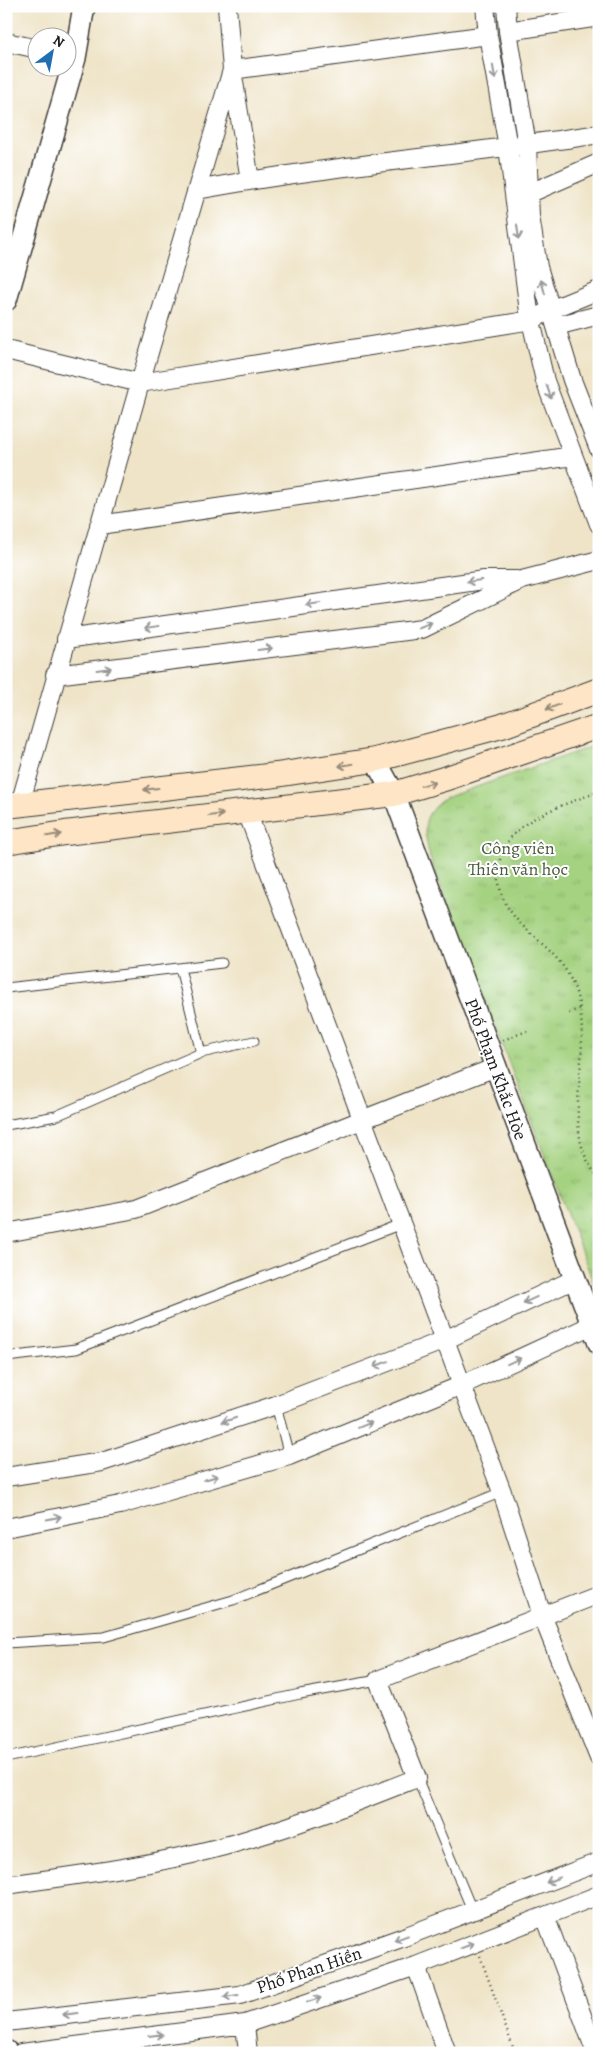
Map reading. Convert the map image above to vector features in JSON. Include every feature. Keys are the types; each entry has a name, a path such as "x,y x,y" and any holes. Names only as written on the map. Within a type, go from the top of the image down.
{"main road":[{"path":"13,805 276,775 375,760 439,745 502,726 599,690"},
{"path":"6,842 65,833 394,794 448,778 599,726"}],"street":[{"path":"78,30 84,6"},
{"path":"227,6 232,70 250,180"},
{"path":"485,6 488,35 508,147 532,320 545,381 599,524"},
{"path":"506,6 508,31 527,145 528,194 538,267 578,397 599,448"},
{"path":"508,31 599,16"},
{"path":"232,70 488,35"},
{"path":"6,42 28,47"},
{"path":"13,805 66,639 232,70"},
{"path":"6,300 65,78"},
{"path":"197,190 250,180 599,134"},
{"path":"528,194 599,163"},
{"path":"553,318 599,290"},
{"path":"6,350 140,383 532,320 599,315"},
{"path":"99,525 573,456"},
{"path":"55,675 422,629 522,580 599,560"},
{"path":"66,639 484,580 522,580"},
{"name":"Phố Phạm Khắc Hòe","path":"375,760 394,794 595,1334"},
{"path":"247,812 502,1492 542,1615 599,1758"},
{"path":"6,1233 136,1208 496,1067"},
{"path":"6,1477 102,1462 276,1405 445,1340 575,1280"},
{"path":"6,1528 120,1505 289,1456 462,1385 595,1334"},
{"path":"6,1885 164,1859 247,1840 311,1819 417,1778 378,1680 599,1594"},
{"name":"Phố Phan Hiền","path":"6,2022 240,1994 404,1937 599,1862"},
{"name":"Phố Phan Hiền","path":"21,2053 245,2024 416,1966 599,1895"},
{"path":"545,1916 596,2053"},
{"path":"416,1966 448,2053"},
{"path":"245,2024 248,2053"}],"lane":[{"path":"6,988 222,963"},
{"path":"180,968 202,1053"},
{"path":"6,1125 56,1116 202,1053 254,1040"},
{"path":"6,1357 76,1349 401,1224"},
{"path":"276,1405 289,1456"},
{"path":"6,1644 104,1637 233,1600 502,1492"},
{"path":"6,1758 300,1694 378,1680"},
{"path":"417,1778 472,1910"}],"path":[{"path":"599,790 539,816 519,828 505,844 499,867 501,893 514,918 554,956 568,974 580,1008 583,1025 578,1110 580,1142 590,1168 599,1178"},
{"path":"569,1013 580,1008"},
{"path":"488,1046 527,1030"},
{"path":"475,1943 515,2053"}],"green space":[{"name":"Công viên Thiên văn học","path":"599,744 599,1297 430,858 425,831 427,818 431,811 445,798"}]}
